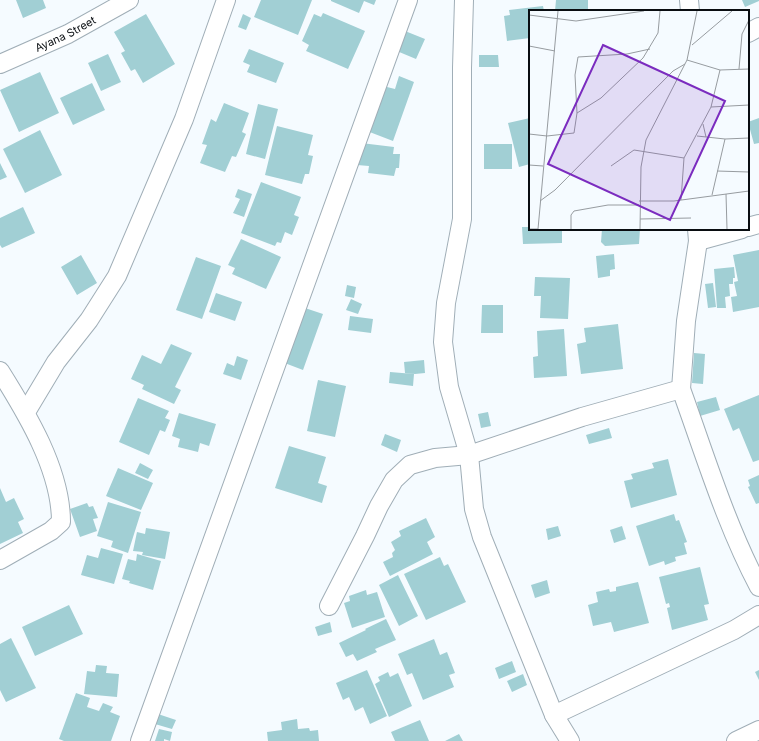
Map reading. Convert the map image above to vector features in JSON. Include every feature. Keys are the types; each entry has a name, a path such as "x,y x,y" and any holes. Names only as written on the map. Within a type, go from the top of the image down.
{"street":[{"name":"Ayana Street","path":"0,64 68,34 129,0"},
{"path":"26,412 56,362 89,320 117,276 184,118 226,0"},
{"path":"140,741 408,0"},
{"path":"464,0 462,68 462,219 446,303 443,342 449,387 469,455 474,509 482,537 563,739"},
{"path":"688,0 690,10"},
{"path":"749,33 759,27"},
{"path":"749,227 759,224"},
{"path":"734,230 697,235 686,321 681,389 732,529 744,559 759,587"},
{"path":"0,371 26,412 50,467 61,508 61,522 51,531 0,560"},
{"path":"329,606 379,506 394,480 410,465 435,458 469,455 582,418 681,389"},
{"path":"554,715 734,630 759,615"},
{"path":"736,741 759,730"}],"building":[{"path":"16,0 43,0 46,8 23,18"},
{"path":"261,0 312,0 298,35 254,17"},
{"path":"331,0 376,0 374,5 364,1 359,13"},
{"path":"556,0 588,0 588,10 555,10"},
{"path":"742,0 759,0 759,1 745,7"},
{"path":"543,6 544,10 529,10 529,38 507,41 504,16 510,15 509,10"},
{"path":"323,13 365,31 348,69 306,51 309,45 302,41 314,14 321,17"},
{"path":"146,14 175,64 143,83 135,69 131,71 121,53 125,51 114,32"},
{"path":"243,14 251,18 246,30 238,27"},
{"path":"400,29 425,39 416,59 392,49"},
{"path":"249,49 284,63 276,83 247,72 250,65 243,62"},
{"path":"108,54 121,82 101,91 88,63"},
{"path":"479,55 498,55 499,67 479,67"},
{"path":"40,72 59,113 19,132 0,90"},
{"path":"399,76 414,82 393,141 367,131 383,86 395,89"},
{"path":"92,83 105,110 73,125 60,98"},
{"path":"224,103 249,113 242,132 246,134 236,157 232,156 225,172 200,163 207,145 202,144 211,119 216,122"},
{"path":"258,104 278,109 265,159 246,154"},
{"path":"529,118 529,164 519,167 508,123"},
{"path":"759,118 759,143 754,144 749,122"},
{"path":"277,126 313,135 308,155 313,156 309,174 305,174 302,184 265,175"},
{"path":"40,130 62,175 25,193 3,149"},
{"path":"361,143 394,147 393,154 400,154 399,168 396,168 394,176 368,173 369,166 357,165"},
{"path":"484,144 512,144 512,169 484,169"},
{"path":"0,163 7,177 0,180"},
{"path":"261,182 301,197 294,215 299,217 292,235 285,232 281,243 277,242 275,246 241,233"},
{"path":"238,189 252,194 244,217 233,213 240,199 235,197"},
{"path":"528,204 529,204 529,227"},
{"path":"23,207 35,233 2,248 0,245 0,218"},
{"path":"522,227 529,227 529,230 562,230 562,243 523,244"},
{"path":"602,230 640,230 639,244 605,246 601,242"},
{"path":"241,239 281,257 266,289 232,274 235,268 228,265"},
{"path":"759,250 759,307 733,312 731,297 737,296 734,282 738,281 733,255"},
{"path":"614,254 615,269 610,270 610,276 598,278 596,256"},
{"path":"81,255 97,283 77,295 61,267"},
{"path":"196,257 221,266 202,319 176,310"},
{"path":"734,267 735,278 733,278 733,284 729,284 730,296 725,297 726,308 717,308 714,269"},
{"path":"535,277 570,278 568,319 540,318 541,296 534,296"},
{"path":"713,283 716,307 708,308 705,284"},
{"path":"347,285 356,287 354,298 345,296"},
{"path":"216,293 242,302 235,321 209,312"},
{"path":"351,299 362,304 358,314 346,310"},
{"path":"482,305 503,305 503,333 481,333"},
{"path":"302,307 323,314 303,370 282,362"},
{"path":"350,316 373,319 371,333 348,330"},
{"path":"618,324 623,369 581,374 577,344 586,342 584,328"},
{"path":"564,329 567,376 534,378 533,357 538,356 537,331"},
{"path":"171,344 192,353 175,387 181,390 174,404 142,389 144,385 131,379 142,355 161,364"},
{"path":"694,353 705,354 703,384 692,383"},
{"path":"237,356 248,360 241,380 223,374 227,363 234,366"},
{"path":"424,360 425,373 405,373 404,362"},
{"path":"390,372 414,374 413,386 389,383"},
{"path":"318,380 346,386 335,437 307,431"},
{"path":"759,395 759,460 753,462 739,428 733,431 724,409"},
{"path":"716,397 720,410 700,416 697,402"},
{"path":"138,398 169,411 165,418 170,420 165,432 160,430 149,455 119,442"},
{"path":"488,412 491,426 481,428 478,414"},
{"path":"179,413 216,424 209,446 200,443 198,452 178,447 180,439 172,436"},
{"path":"609,428 612,438 589,444 586,435"},
{"path":"385,434 401,440 397,452 381,445"},
{"path":"289,446 326,457 318,483 327,486 322,503 275,488"},
{"path":"668,459 677,495 631,508 624,481 633,479 631,474 654,468 652,463"},
{"path":"140,463 153,470 148,479 135,473"},
{"path":"118,468 153,483 141,510 106,496"},
{"path":"759,475 759,503 756,504 748,487 750,486 748,480"},
{"path":"0,488 6,502 14,498 24,519 18,522 23,533 0,544"},
{"path":"108,502 141,512 128,553 111,547 113,541 97,536"},
{"path":"87,503 89,507 93,506 98,518 93,519 97,531 80,537 70,509"},
{"path":"674,514 676,521 679,520 687,542 684,543 687,554 675,557 676,561 665,565 664,561 649,566 636,526"},
{"path":"426,518 435,537 427,542 433,554 390,576 383,562 393,557 392,553 395,550 391,542 401,536 399,531"},
{"path":"558,526 561,536 548,540 546,529"},
{"path":"622,526 626,539 614,543 610,530"},
{"path":"146,528 170,532 165,559 142,555 143,552 133,551 137,532 145,534"},
{"path":"101,548 123,554 114,584 81,575 87,555 98,558"},
{"path":"137,554 161,561 153,590 129,583 130,581 122,579 128,559 136,561"},
{"path":"440,557 444,566 448,564 466,602 426,620 404,574"},
{"path":"700,567 709,604 704,605 708,620 672,630 667,608 670,607 669,603 666,604 659,577"},
{"path":"398,575 418,616 399,626 379,585"},
{"path":"547,580 550,593 535,598 531,585"},
{"path":"638,582 649,623 614,632 611,622 593,626 588,605 598,602 596,592 609,589 610,592 616,591 616,587"},
{"path":"366,590 367,595 377,592 385,617 352,628 344,603 350,601 349,596"},
{"path":"69,605 83,634 35,656 22,627"},
{"path":"386,619 396,640 375,649 377,652 357,661 353,654 346,657 339,643"},
{"path":"330,622 332,632 318,636 315,627"},
{"path":"11,638 36,688 6,702 0,690 0,644"},
{"path":"434,639 440,655 447,652 455,673 449,675 454,687 423,700 412,673 407,675 398,654"},
{"path":"512,661 516,672 499,679 495,668"},
{"path":"96,665 107,666 106,673 119,674 117,697 84,694 87,671 95,672"},
{"path":"367,670 387,716 370,724 363,707 355,711 349,697 343,700 336,683"},
{"path":"759,670 759,680 755,672"},
{"path":"388,672 390,677 398,673 412,706 389,717 375,684 380,681 378,677"},
{"path":"523,674 527,685 512,692 507,681"},
{"path":"76,693 90,698 87,707 99,711 103,703 113,707 110,712 120,716 111,741 64,741 59,739"},
{"path":"158,714 176,720 172,729 155,724"},
{"path":"297,719 298,729 309,728 310,731 318,730 319,741 268,741 267,732 282,730 281,722"},
{"path":"420,720 429,741 395,741 391,732"},
{"path":"159,729 172,732 170,741 164,739 164,741 155,741"},
{"path":"459,734 463,741 445,741"}]}
